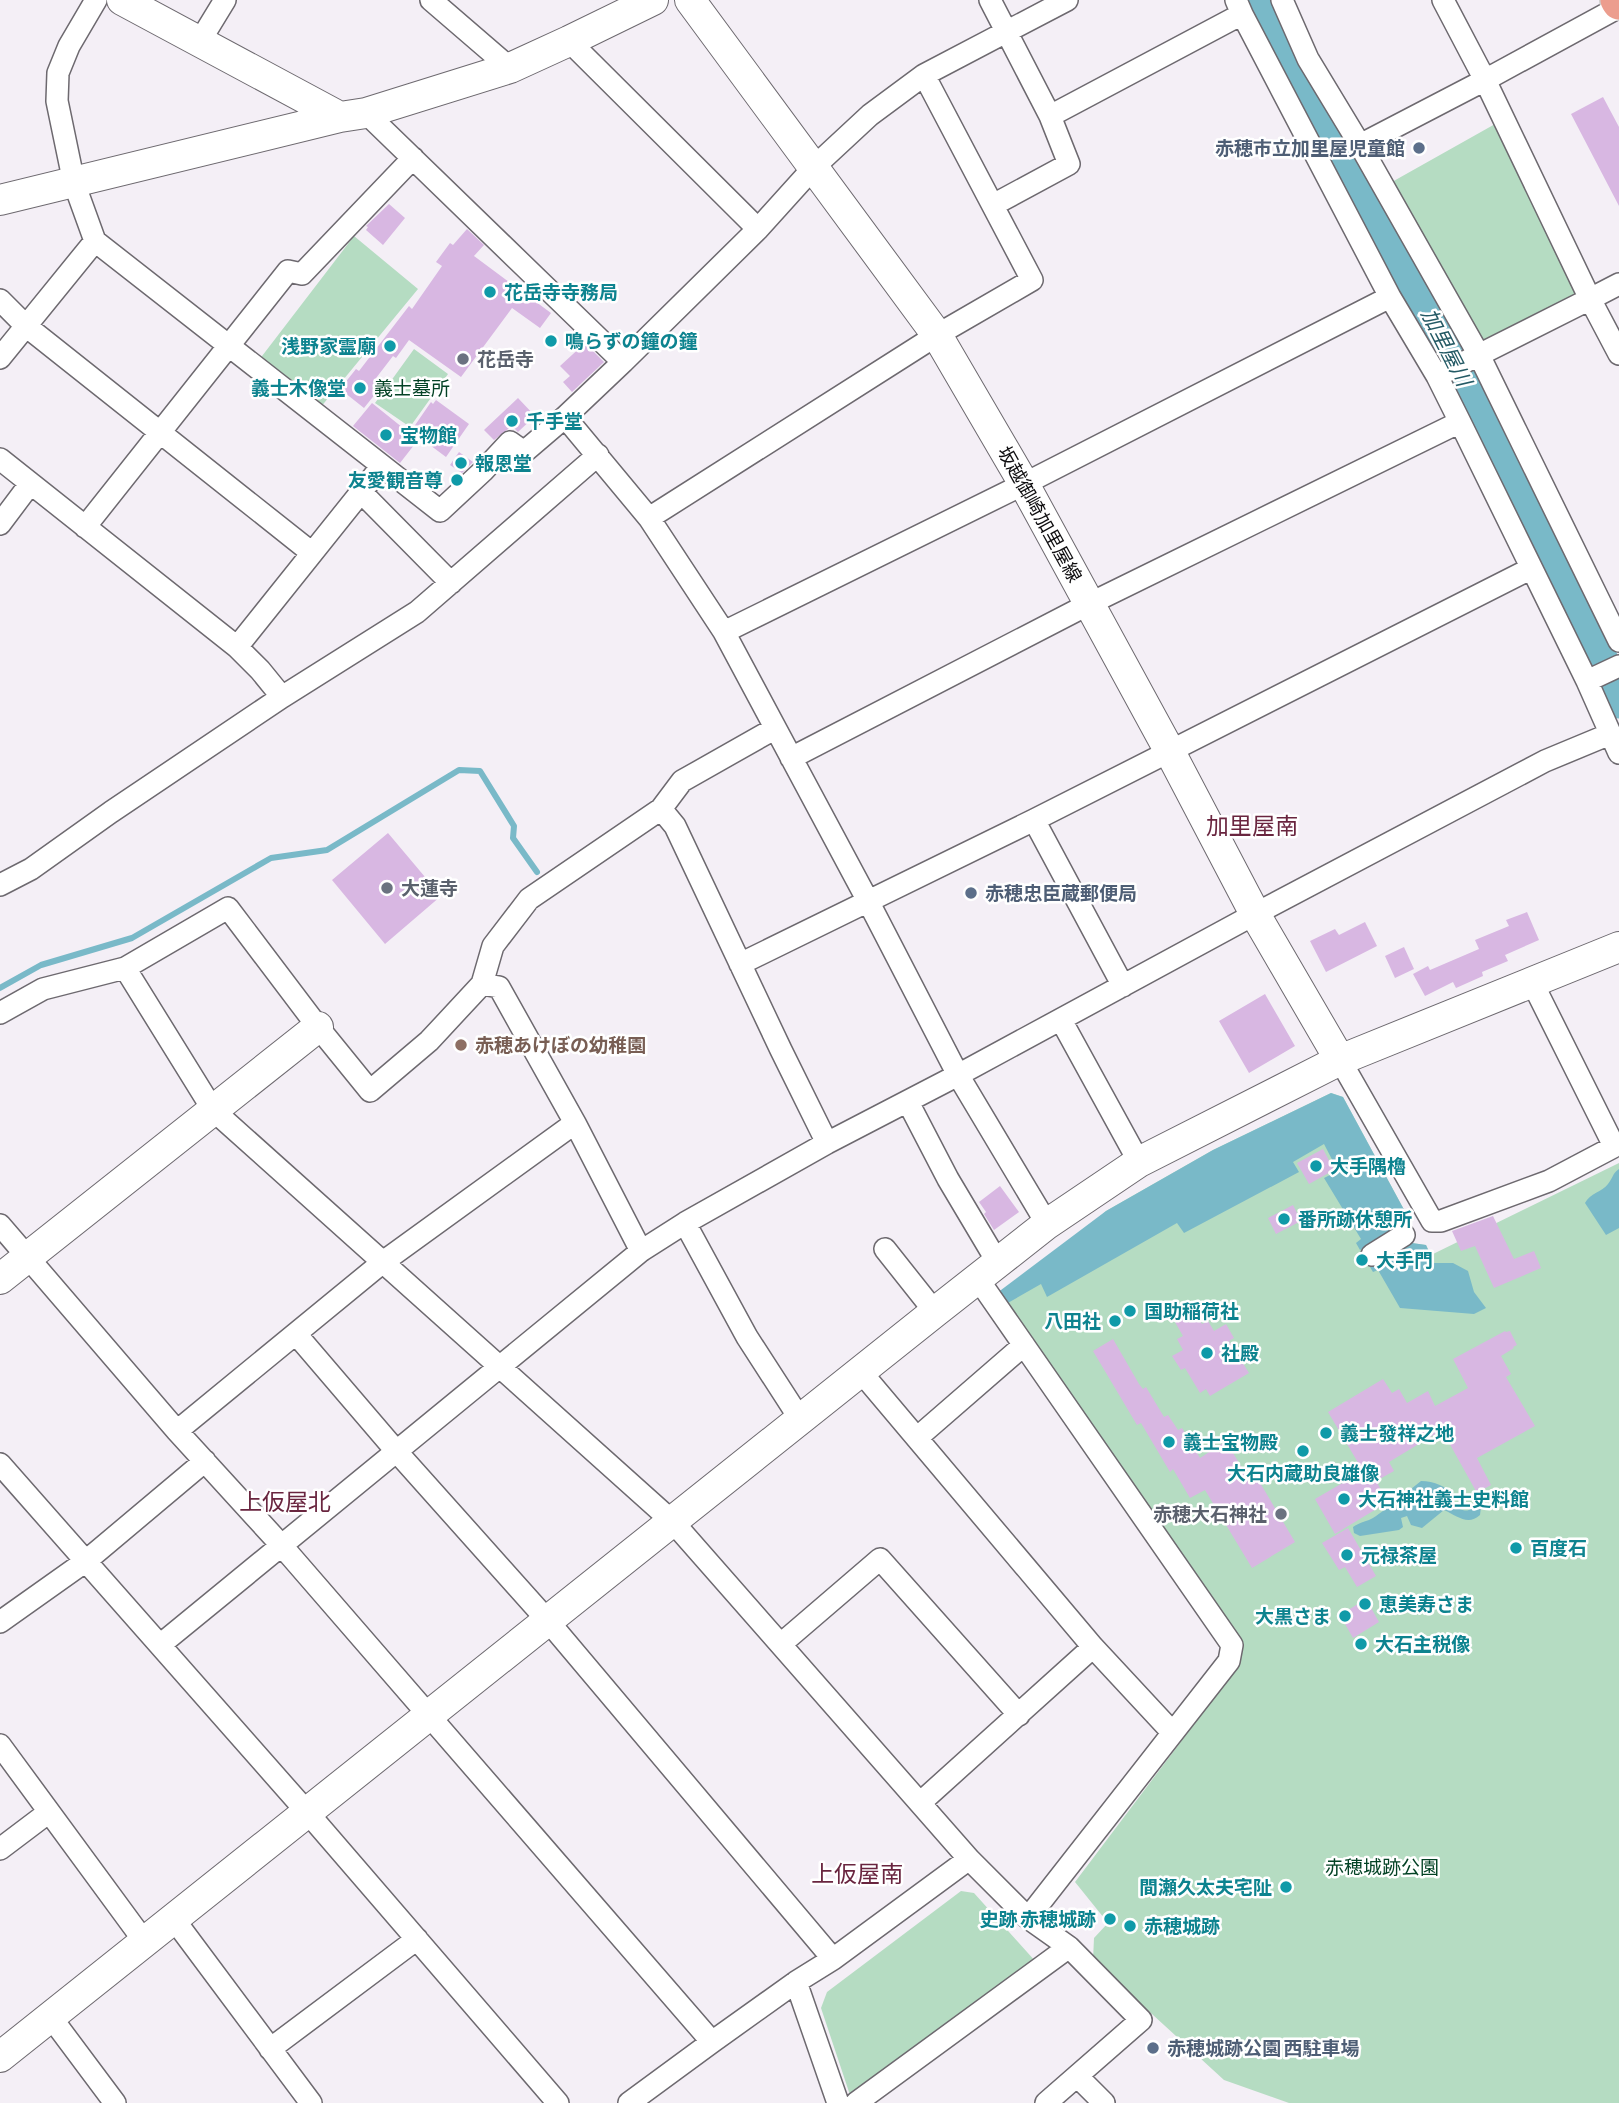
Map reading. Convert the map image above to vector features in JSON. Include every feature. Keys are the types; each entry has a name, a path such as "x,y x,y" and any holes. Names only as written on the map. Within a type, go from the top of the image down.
{"street":[{"path":"96,0 69,46 58,73 57,101 75,183 95,241 440,511 510,442 524,452 565,417 758,229 814,167 870,115 924,75 1067,0"},
{"path":"122,0 353,115 414,158 623,362"},
{"path":"200,41 225,0"},
{"path":"431,0 510,68"},
{"path":"0,200 353,115 510,68 653,0"},
{"name":"坂越御崎加里屋線","path":"690,0 937,335 1024,484 1255,914 1340,1060"},
{"path":"990,0 1050,116 1069,164 993,205"},
{"path":"1282,0 1308,60 1360,145 1479,355 1619,641"},
{"path":"1443,0 1619,354"},
{"path":"1360,145 1485,80 1618,3"},
{"path":"160,1645 641,1251 685,1223 828,1143 1545,761 1614,744 1587,681 1437,376 1390,297 1239,7 1050,116"},
{"path":"569,41 758,229"},
{"path":"649,519 937,335 1032,280 924,75"},
{"path":"85,527 288,271 302,274 414,158"},
{"path":"0,358 95,241"},
{"path":"1437,376 1619,284"},
{"path":"724,632 1024,484 1390,297"},
{"path":"0,300 26,326 312,553"},
{"path":"565,417 649,519 724,632 958,1075 1047,1224"},
{"path":"791,758 1089,604 1460,422"},
{"path":"0,885 31,869 282,697 417,612 598,455"},
{"path":"0,459 237,647 282,697"},
{"path":"237,647 381,467"},
{"path":"0,524 30,484"},
{"path":"360,491 451,583"},
{"path":"740,964 1034,820 1531,569"},
{"path":"1587,681 1619,666"},
{"path":"0,1013 43,989 125,968 228,908 370,1091 429,1041 482,984 493,946 529,899 661,809 681,781 774,729"},
{"path":"661,809 675,826 828,1143"},
{"path":"1034,820 1123,986"},
{"path":"0,2057 1047,1224 1139,1162 1340,1060 1619,947"},
{"path":"125,968 213,1110 674,1521 969,1859 1028,1918 1069,1947 1141,2020 1046,2103"},
{"path":"1340,1060 1432,1221 1441,1221 1549,1181 1617,1145 1532,982"},
{"path":"482,984 499,987 575,1123 641,1251"},
{"path":"1061,1020 1139,1162"},
{"path":"0,1279 318,1027"},
{"path":"908,1102 948,1179 1024,1345 1232,1645 1229,1661 1028,1918"},
{"path":"177,1431 383,1262 575,1123"},
{"path":"685,1223 747,1337 800,1419"},
{"path":"0,1225 712,2042"},
{"path":"1371,1255 1404,1235"},
{"path":"885,1249 935,1312"},
{"path":"296,1334 548,1622 833,1959"},
{"path":"918,1437 1024,1345"},
{"path":"861,1372 1093,1647 1172,1732"},
{"path":"0,1622 86,1561 205,1461"},
{"path":"0,1464 307,1812 558,2103"},
{"path":"780,1644 880,1559 1019,1715"},
{"path":"920,1803 1093,1647"},
{"path":"0,1745 144,1941"},
{"path":"0,1849 49,1812"},
{"path":"629,2103 969,1859"},
{"path":"173,1918 310,2103"},
{"path":"270,2049 417,1939"},
{"path":"856,2103 1069,1947"},
{"path":"796,1982 838,2103"},
{"path":"50,2016 116,2103"},
{"path":"1078,2077 1104,2103"}],"green space":[{"path":"1504,119 1590,299 1479,355 1383,187"},
{"path":"354,236 418,289 320,408 259,360"},
{"name":"義士墓所","path":"414,349 448,374 410,427 375,403"},
{"name":"赤穂城跡公園","path":"1331,1093 1343,1097 1408,1217 1399,1229 1404,1242 1426,1245 1431,1255 1619,1163 1619,2103 1289,2103 1224,2080 1093,1960 1094,1938 1108,1923 1075,1882 1238,1666 1239,1639 1006,1304 1106,1211 1213,1150"},
{"path":"961,1891 974,1893 1036,1962 851,2098 821,2008 827,1992"}],"water":[{"path":"1331,1093 1343,1097 1408,1217 1399,1229 1405,1242 1426,1245 1434,1263 1453,1263 1468,1271 1474,1292 1486,1308 1474,1314 1400,1308 1378,1270 1373,1272 1370,1267 1379,1262 1369,1245 1360,1250 1356,1243 1361,1239 1324,1178 1338,1171 1324,1144 1293,1162 1299,1172 1184,1233 1177,1223 1047,1297 1041,1284 1006,1304 997,1293 1106,1211 1213,1150"},
{"path":"1619,1169 1619,1228 1606,1235 1585,1203 1610,1182"},
{"path":"1421,1481 1444,1487 1454,1497 1454,1506 1460,1509 1481,1507 1480,1515 1467,1520 1444,1510 1422,1528 1411,1525 1407,1516 1401,1518 1403,1527 1399,1530 1360,1536 1354,1533 1353,1527 1388,1508 1405,1507 1402,1499"}],"building":[{"path":"1603,97 1619,127 1619,206 1571,114"},
{"path":"389,204 405,218 383,245 366,230 366,226"},
{"path":"467,229 484,245 474,256 551,313 540,328 512,308 461,377 409,340 373,382 380,388 364,408 340,389 356,369 359,371 409,306 412,309 442,266 436,262 450,243 453,245"},
{"path":"585,343 604,362 572,392 563,382 570,376 560,366"},
{"name":"千手堂","path":"518,398 535,416 518,432 512,426 494,440 484,430"},
{"path":"436,400 469,424 446,457 411,431 431,402 433,404"},
{"path":"372,403 418,440 400,463 353,426"},
{"name":"報恩堂","path":"459,452 473,462 462,473 450,465"},
{"name":"大蓮寺","path":"388,833 441,896 385,944 332,880"},
{"path":"1527,912 1539,940 1505,955 1508,961 1482,972 1483,976 1456,988 1453,982 1425,996 1413,974 1428,966 1430,970 1479,949 1475,940 1509,926 1506,920"},
{"path":"1365,922 1377,946 1326,972 1310,941 1335,929 1339,935"},
{"path":"1404,947 1414,969 1395,978 1385,956"},
{"path":"1265,994 1295,1046 1249,1073 1219,1021"},
{"name":"大手隅櫓","path":"1323,1149 1334,1170 1309,1184 1297,1163"},
{"path":"1000,1186 1019,1212 994,1230 979,1202"},
{"name":"番所跡休憩所","path":"1293,1205 1301,1221 1276,1234 1268,1218"},
{"path":"1493,1216 1514,1259 1534,1251 1541,1268 1494,1288 1475,1246 1461,1251 1452,1231"},
{"name":"社殿","path":"1190,1304 1202,1324 1208,1321 1214,1331 1226,1324 1234,1338 1229,1341 1249,1373 1210,1396 1206,1389 1200,1393 1185,1368 1181,1370 1172,1356 1183,1350 1177,1339 1183,1336 1171,1315"},
{"path":"1505,1331 1510,1331 1517,1345 1501,1356 1511,1374 1506,1377 1535,1426 1477,1458 1491,1485 1477,1493 1442,1430 1389,1462 1394,1471 1376,1481 1388,1502 1335,1534 1315,1499 1363,1471 1328,1412 1383,1379 1392,1393 1399,1389 1407,1403 1428,1391 1435,1406 1468,1388 1453,1359"},
{"path":"1113,1339 1139,1384 1143,1389 1146,1387 1164,1417 1168,1415 1178,1430 1182,1428 1200,1458 1226,1441 1249,1480 1256,1476 1295,1542 1252,1568 1205,1490 1190,1498 1173,1469 1170,1472 1141,1423 1137,1425 1093,1351"},
{"name":"元禄茶屋","path":"1348,1528 1376,1576 1357,1587 1345,1567 1339,1570 1322,1543"},
{"path":"1366,1599 1379,1622 1353,1638 1340,1615"}],"waterway":[{"name":"加里屋川","path":"1264,0 1307,95 1442,336 1619,700"},
{"path":"0,988 41,965 132,938 271,858 327,850 459,770 480,771 514,826 513,838 537,872"}],"place":[{"name":"赤穂市立加里屋児童館","path":"1419,148"},
{"name":"花岳寺寺務局","path":"490,292"},
{"name":"鳴らずの鐘の鐘","path":"551,341"},
{"name":"浅野家霊廟","path":"390,346"},
{"name":"花岳寺","path":"463,359"},
{"name":"義士木像堂","path":"360,388"},
{"name":"千手堂","path":"512,421"},
{"name":"宝物館","path":"386,435"},
{"name":"報恩堂","path":"461,463"},
{"name":"友愛観音尊","path":"457,480"},
{"name":"大蓮寺","path":"387,888"},
{"name":"赤穂忠臣蔵郵便局","path":"971,893"},
{"name":"赤穂あけぼの幼稚園","path":"461,1045"},
{"name":"大手隅櫓","path":"1316,1166"},
{"name":"番所跡休憩所","path":"1284,1219"},
{"name":"大手門","path":"1362,1260"},
{"name":"国助稲荷社","path":"1130,1311"},
{"name":"八田社","path":"1115,1321"},
{"name":"社殿","path":"1207,1353"},
{"name":"義士發祥之地","path":"1326,1433"},
{"name":"義士宝物殿","path":"1169,1442"},
{"name":"大石内蔵助良雄像","path":"1303,1451"},
{"name":"大石神社義士史料館","path":"1344,1499"},
{"name":"赤穂大石神社","path":"1281,1514"},
{"name":"百度石","path":"1516,1548"},
{"name":"元禄茶屋","path":"1347,1555"},
{"name":"恵美寿さま","path":"1365,1604"},
{"name":"大黒さま","path":"1345,1616"},
{"name":"大石主税像","path":"1361,1644"},
{"name":"間瀬久太夫宅阯","path":"1286,1887"},
{"name":"史跡 赤穂城跡","path":"1110,1919"},
{"name":"赤穂城跡","path":"1130,1926"},
{"name":"赤穂城跡公園 西駐車場","path":"1153,2048"}],"district":[{"name":"加里屋南","path":"1252,826"},
{"name":"上仮屋北","path":"285,1502"},
{"name":"上仮屋南","path":"857,1874"}]}
